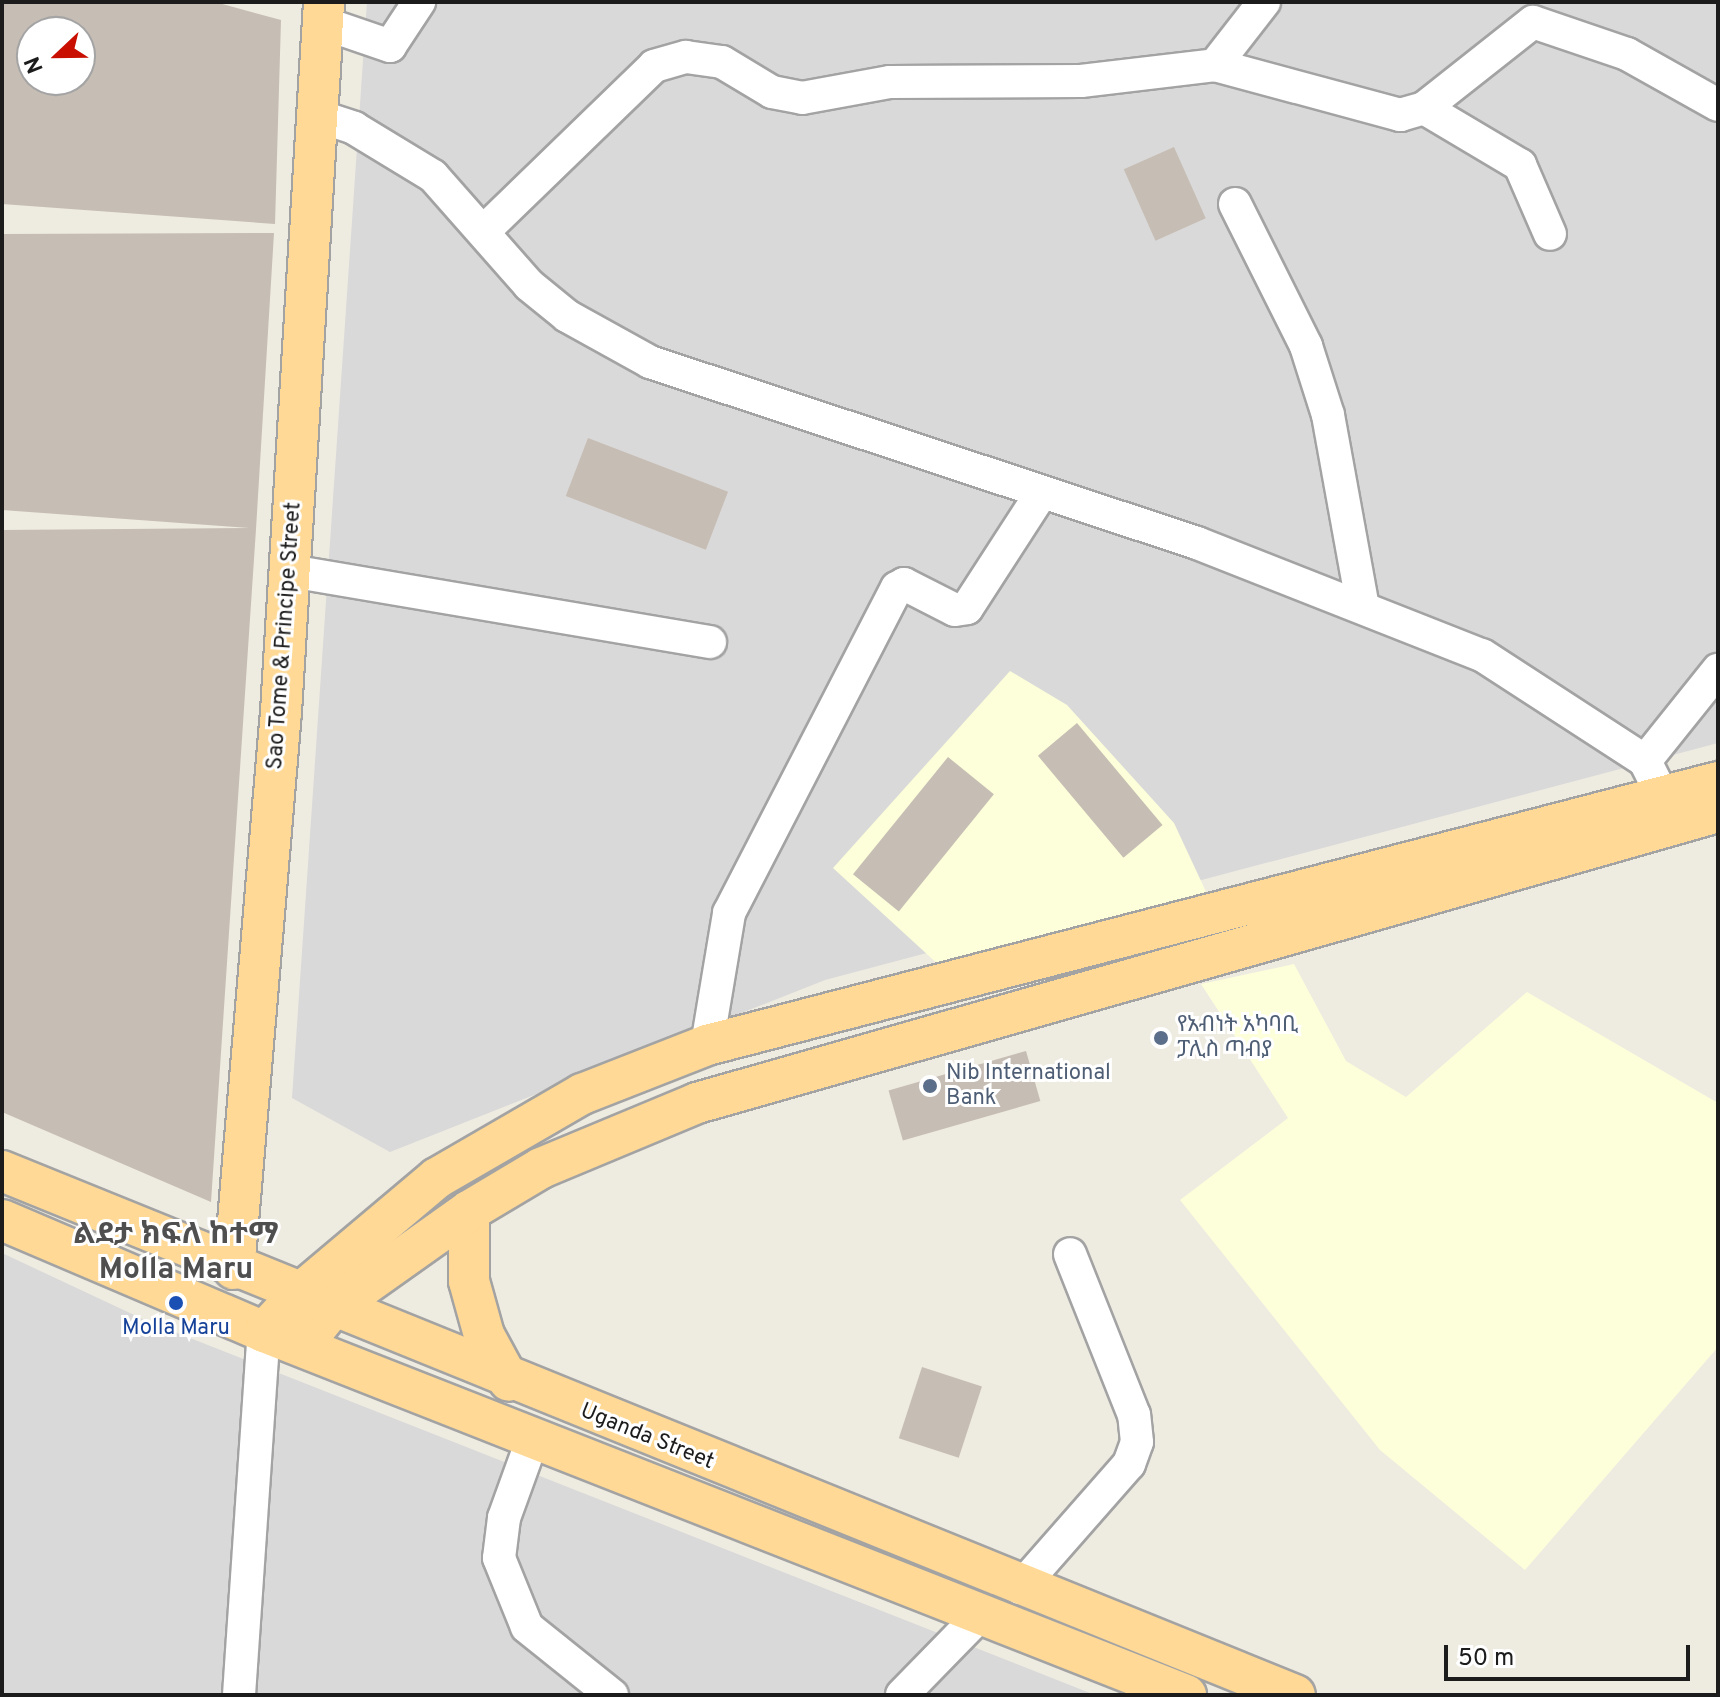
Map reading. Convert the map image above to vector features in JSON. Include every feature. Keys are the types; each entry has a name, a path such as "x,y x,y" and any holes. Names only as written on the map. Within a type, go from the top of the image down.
{"main road":[{"name":"Sao Tome & Principe Street","path":"234,1269 290,571 324,13"},
{"path":"303,1344 315,1302 437,1178 582,1094 707,1045 1718,782"},
{"path":"264,1332 554,1162 697,1103 1718,812"},
{"name":"Uganda Street","path":"2,1171 509,1381 1020,1588 1295,1695"},
{"path":"469,1211 469,1281 484,1335 509,1381"},
{"name":"Uganda Street","path":"2,1220 264,1332 303,1344 1186,1695"}],"street":[{"path":"324,13 390,46 419,2"},
{"path":"1215,65 1264,2"},
{"path":"486,229 654,66 671,60 722,62 772,92 802,98 890,82 1081,81 1215,65 1400,115 1424,108 1533,22 1627,54 1718,105"},
{"path":"1424,108 1520,165 1550,234"},
{"path":"318,116 406,156 486,229 529,285 567,316 650,362 1042,492 1363,607 1482,655 1645,761 1663,797"},
{"path":"1235,204 1306,346 1328,415 1363,607"},
{"path":"707,1045 729,913 897,588 904,584 955,610 967,608 1042,492"},
{"path":"290,571 710,642"},
{"path":"1645,761 1718,670"},
{"path":"1020,1588 1129,1464 1137,1442 1134,1415 1070,1254"},
{"path":"239,1695 264,1332"},
{"path":"534,1435 504,1518 503,1570 527,1627 612,1695"},
{"path":"902,1695 982,1613"}],"shaded area":[{"path":"367,2 1718,2 1718,743 825,980 390,1152 292,1098"},
{"path":"1010,671 1067,705 1174,823 1208,896 941,967 833,868"},
{"path":"1294,964 1346,1061 1406,1097 1527,992 1718,1103 1718,1347 1525,1570 1380,1450 1180,1200 1288,1118 1201,984"},
{"path":"2,1253 147,1321 1095,1695 2,1695"}],"building":[{"path":"2,2 215,2 281,20 275,224 2,204"},
{"path":"1174,147 1206,218 1155,241 1124,169"},
{"path":"274,233 211,1202 2,1112 2,530 249,528 2,510 2,234"},
{"path":"588,438 728,492 706,550 566,496"},
{"path":"1077,723 1162,825 1123,858 1038,756"},
{"path":"948,757 994,794 899,911 853,874"},
{"path":"1026,1051 1040,1101 903,1140 889,1090"},
{"path":"922,1367 982,1386 959,1458 899,1438"}],"place":[{"name":"የአብነት አካባቢ ፓሊስ ጣብያ","path":"1161,1038"},
{"name":"Nib International Bank","path":"930,1086"},
{"name":"Molla Maru","path":"176,1303"}],"district":[{"name":"ልደታ ክፍለ ከተማ Molla Maru","path":"176,1253"}]}
